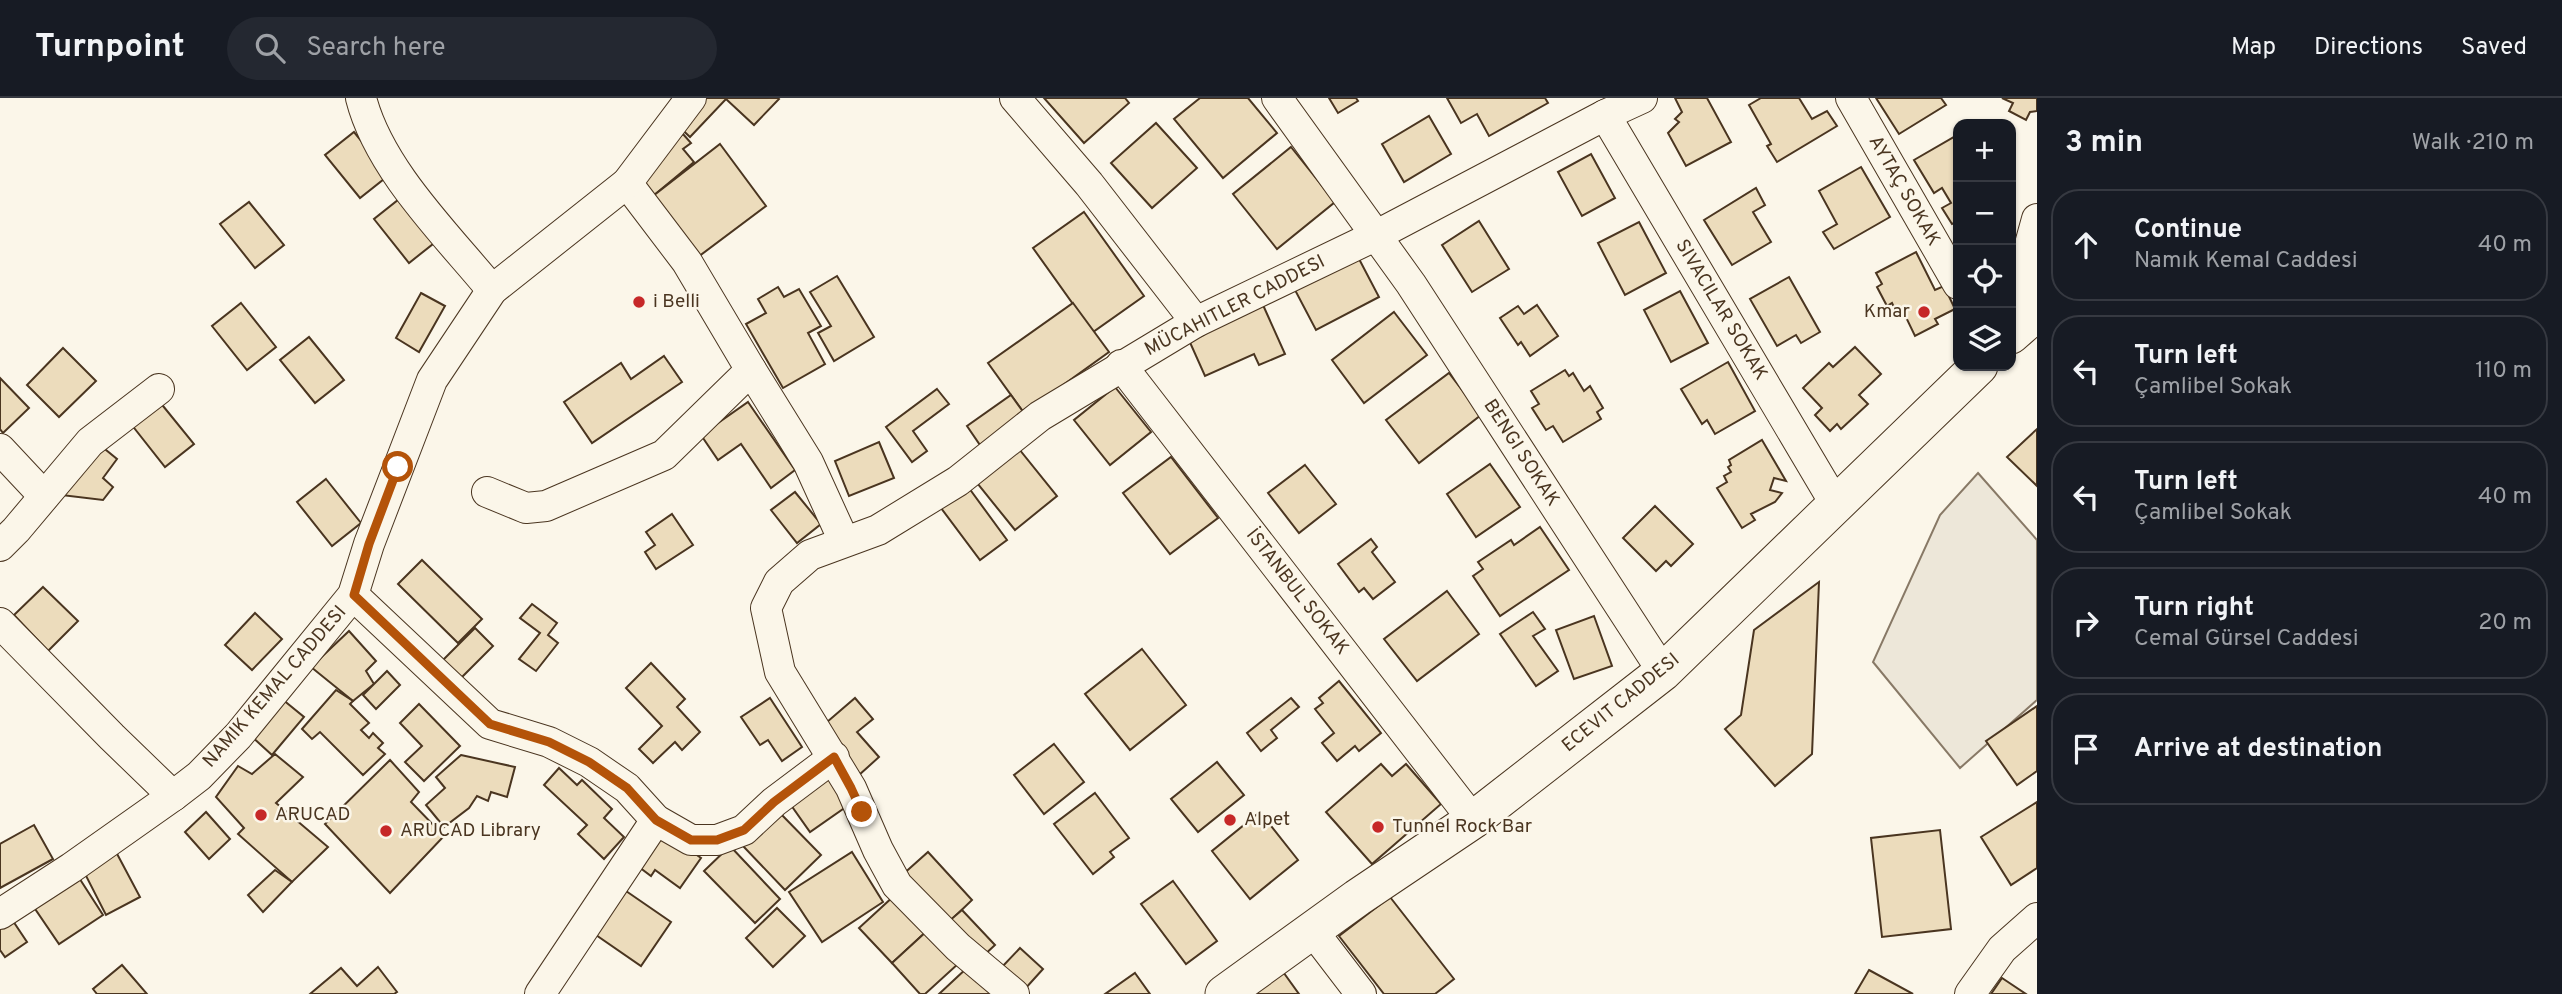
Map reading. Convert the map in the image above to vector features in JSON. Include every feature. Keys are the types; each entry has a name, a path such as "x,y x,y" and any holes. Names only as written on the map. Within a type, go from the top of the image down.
{"main road":[{"name":"ECEVIT CADDESI","path":"1224,994 1472,820 1663,671 1974,371"}],"street":[{"path":"361,98 366,119 377,141 404,181 492,290"},
{"path":"0,914 71,869 173,796 199,776 238,736 354,595 369,544 432,380 492,290 627,183 691,98"},
{"path":"1015,98 1090,184 1196,322"},
{"name":"BENGI SOKAK","path":"1277,98 1377,235 1663,671"},
{"name":"MÜCAHITLER CADDESI","path":"1014,994 958,947 897,885 834,757 780,672 766,608 779,582 810,555 878,530 958,481 1040,416 1196,322 1377,235 1642,98"},
{"name":"AYTAÇ SOKAK","path":"1851,98 1953,275"},
{"path":"1605,115 1836,505"},
{"path":"627,183 687,262 808,462 844,541"},
{"path":"2026,322 2024,266 2037,219"},
{"name":"İSTANBUL SOKAK","path":"1121,365 1472,820"},
{"path":"487,492 526,508 546,506 664,455 751,370"},
{"path":"0,545 16,530 90,442 159,388"},
{"path":"0,449 44,496"},
{"path":"354,595 490,724 549,742 589,762 627,788 656,820 691,840 717,840 744,830 774,802 834,757"},
{"path":"0,623 173,796"},
{"path":"540,994 656,820"},
{"path":"1970,994 2002,949 2037,918"},
{"path":"1312,930 1361,994"}],"shaded area":[{"path":"1978,473 2037,540 2037,700 1960,768 1873,662 1940,515"}],"building":[{"path":"695,98 779,99 754,125 726,99 690,137 673,121"},
{"path":"1044,98 1125,98 1129,103 1084,143"},
{"path":"1200,98 1248,98 1277,133 1223,178 1174,119"},
{"path":"1329,98 1356,98 1358,101 1338,113"},
{"path":"1447,98 1545,98 1548,103 1489,136 1477,114 1461,123"},
{"path":"1675,98 1707,98 1731,142 1686,166 1668,133 1679,122 1675,119 1682,112"},
{"path":"1761,98 1799,98 1812,119 1827,111 1837,126 1777,162 1767,146 1771,144 1749,105"},
{"path":"1876,98 1941,98 1946,105 1899,134"},
{"path":"2002,98 2037,98 2037,111 2030,112 2026,120 2009,111 2013,103"},
{"path":"1429,116 1451,154 1404,182 1382,144"},
{"path":"1156,123 1197,168 1152,208 1111,163"},
{"path":"354,132 389,175 360,198 325,155"},
{"path":"683,134 691,143 683,149 694,162 653,196 635,174"},
{"path":"1953,138 1953,224 1942,208 1951,203 1942,188 1934,193 1914,160"},
{"path":"720,144 766,206 698,257 653,196"},
{"path":"1291,147 1335,202 1277,249 1233,194"},
{"path":"1591,154 1615,198 1582,216 1558,172"},
{"path":"1861,167 1890,217 1834,249 1823,232 1837,224 1819,191"},
{"path":"1756,188 1765,205 1753,212 1771,242 1732,265 1704,220"},
{"path":"403,196 438,240 409,263 374,219"},
{"path":"249,202 284,245 255,268 220,224"},
{"path":"1084,212 1144,296 1093,332 1033,248"},
{"path":"1479,221 1509,269 1472,292 1442,245"},
{"path":"1639,222 1666,273 1625,295 1598,243"},
{"path":"1916,252 1935,290 1944,286 1953,310 1935,319 1938,324 1915,336 1904,313 1898,316 1892,303 1887,306 1877,287 1882,284 1876,273"},
{"path":"1358,257 1379,297 1316,330 1295,290"},
{"path":"837,276 874,337 834,361 818,333 831,326 810,292"},
{"path":"1789,277 1820,332 1801,343 1796,335 1777,346 1750,299"},
{"path":"778,287 784,297 799,289 821,326 808,333 825,364 783,388 746,324 766,313 758,299"},
{"path":"1680,291 1708,343 1671,362 1644,310"},
{"path":"421,293 445,306 419,352 396,338"},
{"path":"241,303 276,347 247,370 212,326"},
{"path":"1073,303 1109,352 1024,413 988,363"},
{"path":"1263,305 1285,354 1259,365 1254,354 1205,376 1188,338"},
{"path":"1537,305 1558,336 1530,356 1521,342 1518,345 1500,318 1518,306 1524,314"},
{"path":"1394,312 1427,355 1364,403 1332,360"},
{"path":"309,337 344,380 315,403 280,360"},
{"path":"1855,347 1881,374 1859,395 1868,404 1841,429 1837,424 1830,431 1815,415 1822,408 1803,388 1829,363 1833,367"},
{"path":"63,348 96,381 59,417 27,385"},
{"path":"664,356 682,382 592,443 564,402 621,363 631,379"},
{"path":"1728,362 1755,411 1715,434 1707,420 1702,424 1681,389"},
{"path":"1565,370 1569,376 1573,373 1584,391 1590,386 1603,408 1597,412 1601,419 1563,442 1553,426 1546,430 1532,408 1539,404 1531,391"},
{"path":"1449,373 1481,415 1419,463 1386,420"},
{"path":"0,378 29,408 3,433 0,429"},
{"path":"1115,387 1151,432 1110,465 1074,420"},
{"path":"937,389 949,404 913,431 927,451 912,462 886,427"},
{"path":"1011,395 1024,413 980,445 967,426"},
{"path":"159,401 194,444 165,467 131,424"},
{"path":"748,402 795,470 771,488 741,444 718,460 701,435"},
{"path":"2037,429 2037,486 2007,457"},
{"path":"1762,440 1786,481 1774,478 1770,490 1782,493 1775,502 1751,514 1755,520 1742,528 1717,488 1727,482 1724,476 1731,472 1728,467 1731,465 1729,460"},
{"path":"95,441 117,459 103,478 113,487 103,500 53,494"},
{"path":"879,442 894,478 849,496 835,461"},
{"path":"1015,444 1057,496 1015,530 973,478"},
{"path":"1171,457 1218,518 1170,554 1123,493"},
{"path":"1490,464 1520,507 1476,537 1447,494"},
{"path":"1305,465 1336,504 1299,533 1268,493"},
{"path":"326,479 361,523 332,546 297,502"},
{"path":"966,484 1007,540 980,560 938,504"},
{"path":"795,492 821,524 797,543 771,510"},
{"path":"1655,506 1693,544 1671,566 1666,561 1656,571 1623,538"},
{"path":"672,514 693,545 656,569 645,552 655,545 646,532"},
{"path":"1540,527 1569,570 1500,616 1473,576 1483,569 1478,562 1511,540 1514,545"},
{"path":"1371,539 1377,547 1372,552 1395,582 1373,599 1364,588 1359,592 1338,564"},
{"path":"422,560 482,619 458,643 398,584"},
{"path":"1819,582 1812,754 1775,786 1725,729 1741,715 1754,630"},
{"path":"43,587 78,621 48,651 14,615"},
{"path":"1447,591 1479,634 1417,681 1384,639"},
{"path":"532,604 557,623 548,635 558,643 536,671 519,659 540,633 520,618"},
{"path":"1533,612 1545,629 1533,636 1558,671 1536,686 1500,634"},
{"path":"255,613 282,639 252,670 225,645"},
{"path":"1594,616 1612,666 1574,679 1556,630"},
{"path":"475,628 493,646 461,678 443,660"},
{"path":"349,631 376,661 366,671 374,684 353,701 311,667"},
{"path":"1142,649 1186,705 1130,750 1085,694"},
{"path":"651,663 685,699 677,707 700,732 682,750 675,742 653,763 639,749 662,726 626,688"},
{"path":"387,671 400,685 376,709 363,695"},
{"path":"1339,681 1381,733 1359,751 1355,746 1337,761 1322,743 1334,733 1315,709 1323,703 1319,698"},
{"path":"336,690 353,701 350,704 369,723 361,730 369,738 373,733 383,743 378,748 385,754 363,775 320,732 312,739 302,729"},
{"path":"770,698 802,747 782,761 768,740 760,745 741,717"},
{"path":"855,698 873,719 857,732 879,757 859,775 820,728"},
{"path":"1291,698 1299,707 1271,730 1277,738 1261,751 1247,733"},
{"path":"282,699 304,717 272,755 251,736"},
{"path":"419,704 460,746 424,781 405,762 422,746 400,723"},
{"path":"2037,706 2037,771 2017,785 1986,741"},
{"path":"1054,744 1084,782 1044,814 1014,775"},
{"name":"ARUCAD","path":"275,754 303,777 276,803 328,847 292,882 238,834 244,828 216,797 238,766 252,774"},
{"path":"461,755 515,767 507,797 491,792 488,801 477,796 469,808 444,827 426,805 445,788 436,777"},
{"path":"390,760 419,792 411,802 444,836 390,893 325,824"},
{"path":"1217,762 1244,795 1198,832 1171,799"},
{"path":"1381,764 1392,776 1406,764 1441,804 1372,864 1326,812"},
{"path":"559,768 577,785 582,780 612,809 604,818 624,837 604,859 578,834 587,825 544,785"},
{"path":"829,768 853,802 810,832 786,798"},
{"path":"1095,793 1129,838 1110,852 1114,857 1093,874 1054,824"},
{"path":"2037,802 2037,868 2011,885 1981,837"},
{"path":"778,811 821,855 785,890 743,846"},
{"path":"206,812 230,839 209,859 185,832"},
{"path":"1260,812 1298,860 1250,899 1212,851"},
{"path":"34,825 53,859 0,888 0,844"},
{"path":"1940,830 1951,929 1882,937 1871,838"},
{"path":"663,831 701,858 680,888 655,870 651,876 639,867"},
{"path":"730,846 780,899 755,923 704,871"},
{"path":"115,850 140,897 106,915 82,868"},
{"path":"852,852 883,902 822,942 789,892"},
{"path":"928,852 972,900 946,925 901,876"},
{"path":"74,870 103,915 59,944 29,900"},
{"path":"275,870 292,882 263,912 248,895"},
{"path":"1173,881 1217,941 1186,964 1141,904"},
{"path":"626,891 671,922 641,966 596,935"},
{"path":"895,895 928,930 892,963 859,928"},
{"path":"1390,897 1454,979 1435,994 1384,994 1339,936"},
{"path":"777,908 805,936 773,967 746,938"},
{"path":"962,910 995,945 981,958 948,922"},
{"path":"7,912 27,942 5,957 0,950 0,917"},
{"path":"928,930 959,963 925,994 920,994 892,963"},
{"path":"1020,948 1043,969 1024,990 1001,968"},
{"path":"122,965 147,994 97,994 93,989"},
{"path":"378,967 397,992 310,994 341,968 357,986"},
{"path":"968,967 993,994 939,994"},
{"path":"1281,969 1299,994 1246,994"},
{"path":"1869,970 1913,994 1855,994"},
{"path":"1135,973 1150,994 1105,994"},
{"path":"2002,978 2026,994 1991,994"}],"place":[{"name":"i Belli","path":"639,302"},
{"name":"Kmar","path":"1924,312"},
{"name":"ARUCAD","path":"261,815"},
{"name":"Alpet","path":"1230,820"},
{"name":"Tunnel Rock Bar","path":"1378,827"},
{"name":"ARUCAD Library","path":"386,831"}],"route":[{"path":"398,467 369,544 354,595 490,724 549,742 589,762 627,788 656,820 691,840 717,840 744,830 774,802 834,757 862,812"}]}
